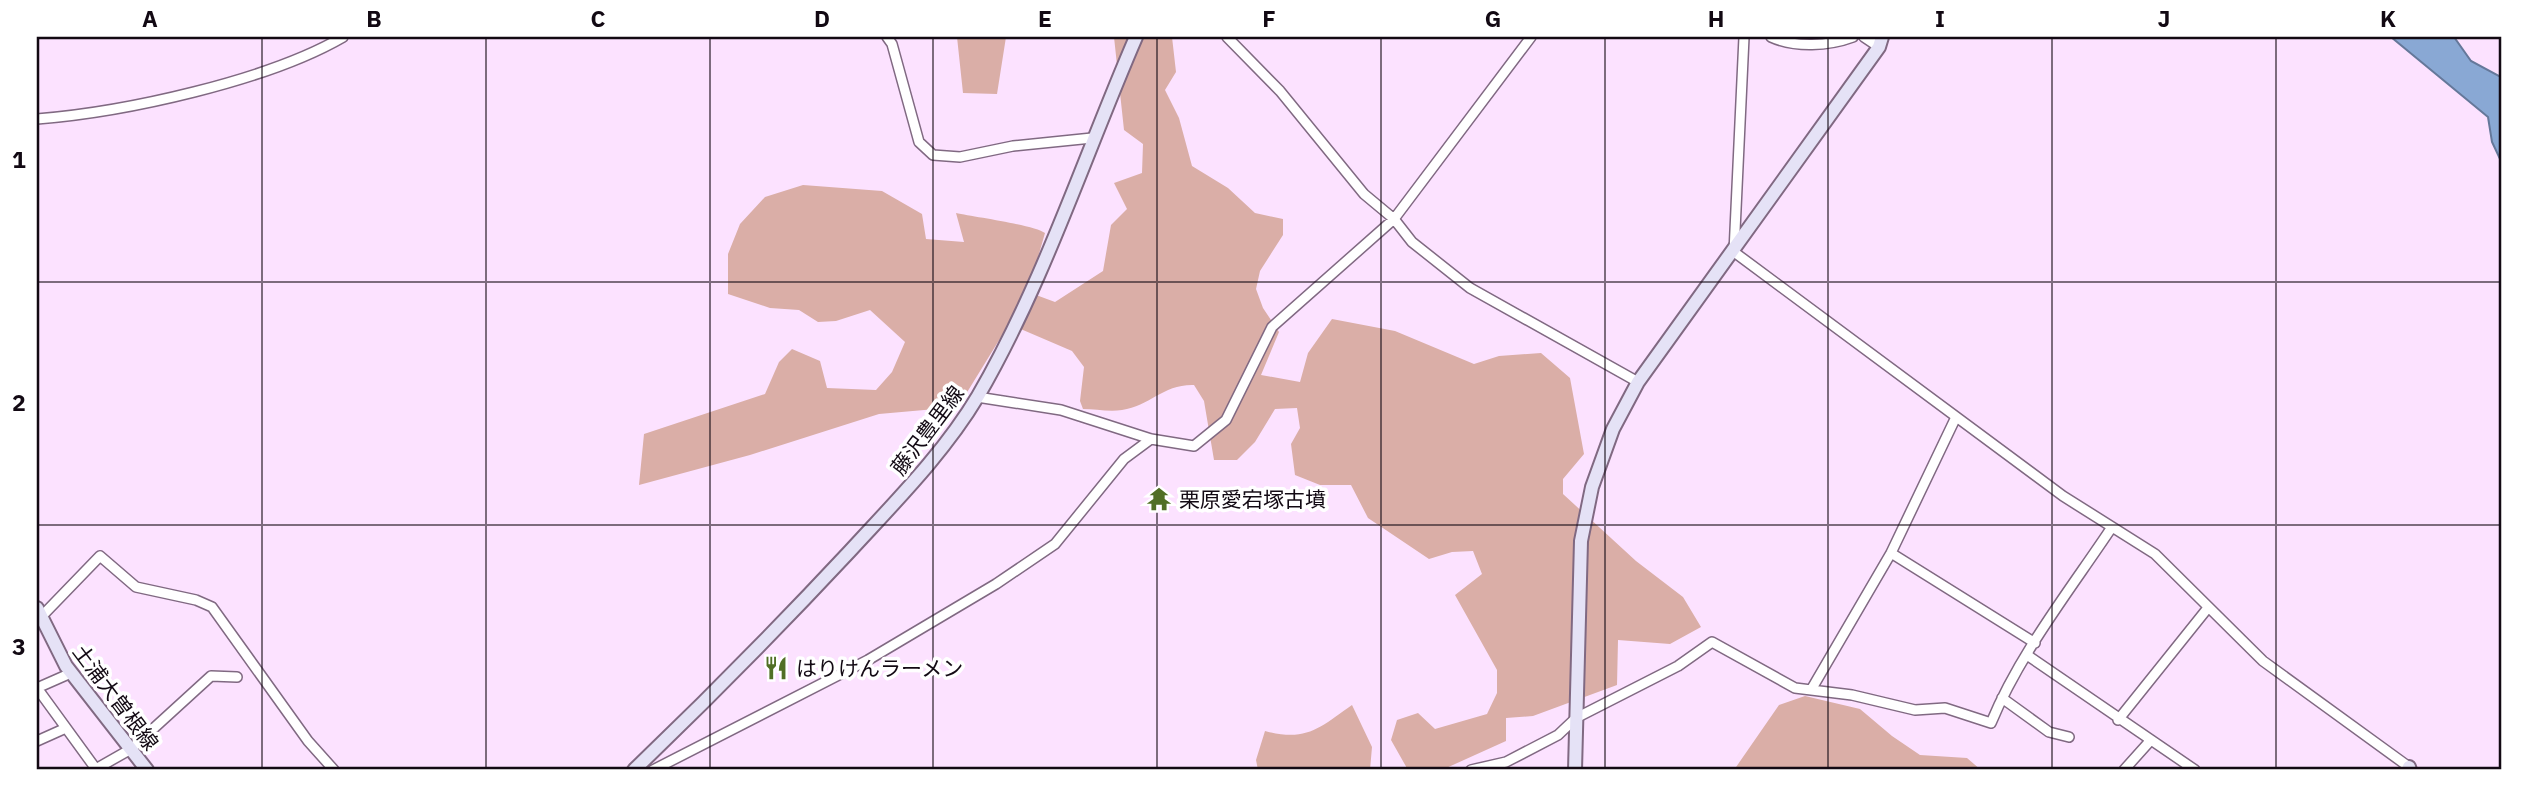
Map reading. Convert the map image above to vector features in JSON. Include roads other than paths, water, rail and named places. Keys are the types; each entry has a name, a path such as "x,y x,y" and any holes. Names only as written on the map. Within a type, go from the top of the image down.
{"main road":[{"name":"藤沢豊里線","path":"634,770 715,693 902,495 953,433 977,397 1023,313 1092,138 1136,37"},
{"path":"1575,770 1579,565 1585,516 1613,429 1638,382 1734,253 1809,141 1881,42"},
{"name":"土浦大曽根線","path":"39,613 71,673 148,770"}],"street":[{"path":"37,119 83,115 195,90 310,56 343,37"},
{"path":"887,37 892,44 919,142 933,155 960,157 1013,146 1092,138"},
{"path":"1227,37 1280,92 1364,194 1394,219 1412,242 1470,288 1638,382"},
{"path":"977,397 1061,411 1151,439 1194,446 1226,420 1272,327 1394,219 1531,37"},
{"path":"1744,37 1734,253 1956,417 2112,527 2155,554 2207,609 2263,661 2409,769"},
{"path":"1772,37 1802,44 1839,42 1853,37"},
{"path":"1864,37 1881,42"},
{"path":"1811,690 1891,553 1956,417"},
{"path":"653,770 868,660 996,584 1055,544 1124,458 1151,439"},
{"path":"1471,770 1507,762 1558,735 1576,718 1678,666 1712,642 1778,681 1915,710 1945,708 1991,723 2001,698 2112,527"},
{"path":"1891,553 2035,643"},
{"path":"39,613 100,556 136,587 196,600 212,607 308,741 334,770"},
{"path":"2119,720 2207,609"},
{"path":"2027,656 2195,770"},
{"path":"71,673 37,688 95,770 131,748 211,676 237,677"},
{"path":"2001,698 2049,732 2069,737"},
{"path":"37,741 66,728"},
{"path":"2124,770 2150,741"}],"water":[{"path":"2391,37 2454,37 2471,61 2501,77 2501,161 2492,142 2488,117"}],"place":[{"name":"栗原愛宕塚古墳","path":"1159,499"},
{"name":"はりけんラーメン","path":"776,668"}]}
